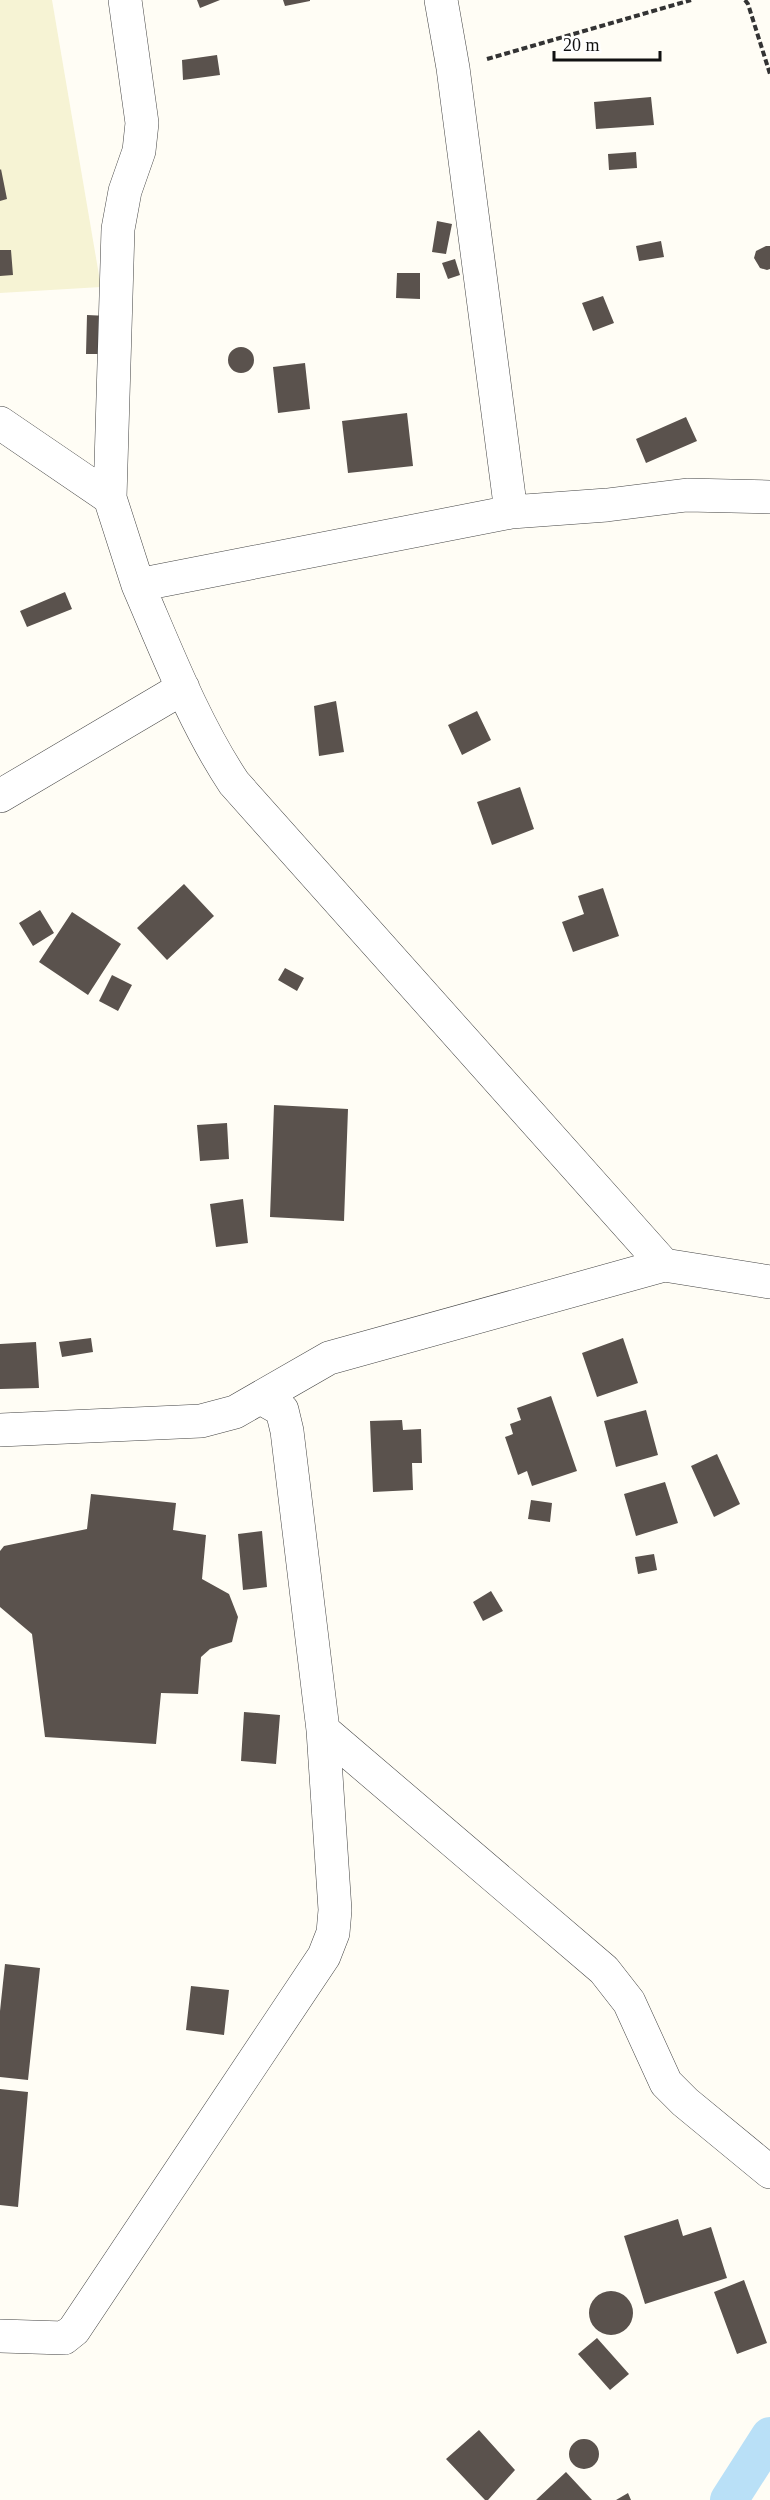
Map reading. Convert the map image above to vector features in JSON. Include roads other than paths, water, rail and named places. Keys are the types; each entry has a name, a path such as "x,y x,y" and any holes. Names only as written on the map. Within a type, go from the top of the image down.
{"street":[{"path":"125,0 142,123 139,151 125,191 118,229 110,498 138,585 183,688 221,764 234,783 664,1265"},
{"path":"441,0 453,68 512,512"},
{"path":"0,423 110,498"},
{"path":"138,585 512,512 607,505 687,495 770,497"},
{"path":"0,796 183,688"},
{"path":"0,1430 201,1421 235,1412 329,1358 664,1265 770,1282"},
{"path":"0,2336 64,2338 74,2330 324,1956 333,1933 335,1910 323,1730 287,1431 282,1410 261,1398"},
{"path":"323,1730 604,1970 629,2002 666,2082 685,2102 770,2172"}],"waterway":[{"path":"729,2500 770,2436"}]}
